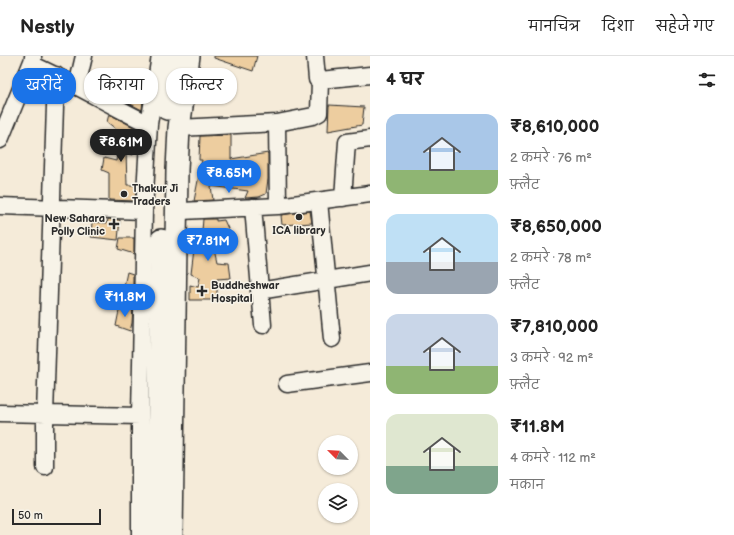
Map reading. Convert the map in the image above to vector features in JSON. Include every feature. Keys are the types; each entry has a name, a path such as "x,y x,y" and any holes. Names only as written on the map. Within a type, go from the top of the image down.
{"main road":[{"path":"157,535 159,299 163,173 168,96 174,56"},
{"path":"172,535 174,287 182,128 189,56"}],"street":[{"path":"84,56 77,86 118,109 149,124"},
{"path":"140,535 140,416 144,211 149,124 160,56"},
{"path":"179,535 182,128 199,56"},
{"path":"182,128 277,123 313,116 319,113 320,80 317,79 315,56"},
{"path":"0,140 32,60 45,68"},
{"path":"320,80 370,75"},
{"path":"45,467 45,415 55,104"},
{"path":"277,123 278,206"},
{"path":"343,198 347,142 370,139"},
{"path":"182,211 278,206 370,194"},
{"path":"319,201 332,339"},
{"path":"0,206 144,211"},
{"path":"253,207 263,325"},
{"path":"259,291 370,273"},
{"path":"287,384 370,373"},
{"path":"0,413 140,416"}],"building":[{"path":"214,56 257,56 253,71 214,58"},
{"path":"130,104 143,104 142,110"},
{"path":"329,105 364,107 362,125 328,131"},
{"path":"109,114 139,130 139,135 133,132 133,155 126,152 127,185 136,185 135,201 109,200 109,173 102,170 104,158 116,161 121,133 107,122"},
{"path":"231,135 231,159 268,153 268,179 266,194 259,197 245,198 248,191 211,186 213,200 194,201 202,160 199,160 200,136"},
{"name":"ICA library","path":"310,211 312,223 282,225 281,215"},
{"path":"108,219 120,220 118,240 91,237 92,222 107,223"},
{"path":"203,219 216,219 216,221 224,220 230,233 211,235 217,262 229,263 231,278 217,279 217,300 190,300 190,285 198,287 200,278 191,274 195,241 201,242"},
{"path":"120,238 134,238 134,254 118,249"},
{"path":"127,272 133,274 133,288 124,286"},
{"path":"120,306 133,306 130,331 116,326"}],"place":[{"name":"Thakur Ji Traders","path":"124,194"},
{"name":"ICA library","path":"299,217"},
{"name":"New Sahara Polly Clinic","path":"114,224"},
{"name":"Buddheshwar Hospital","path":"202,291"}]}
